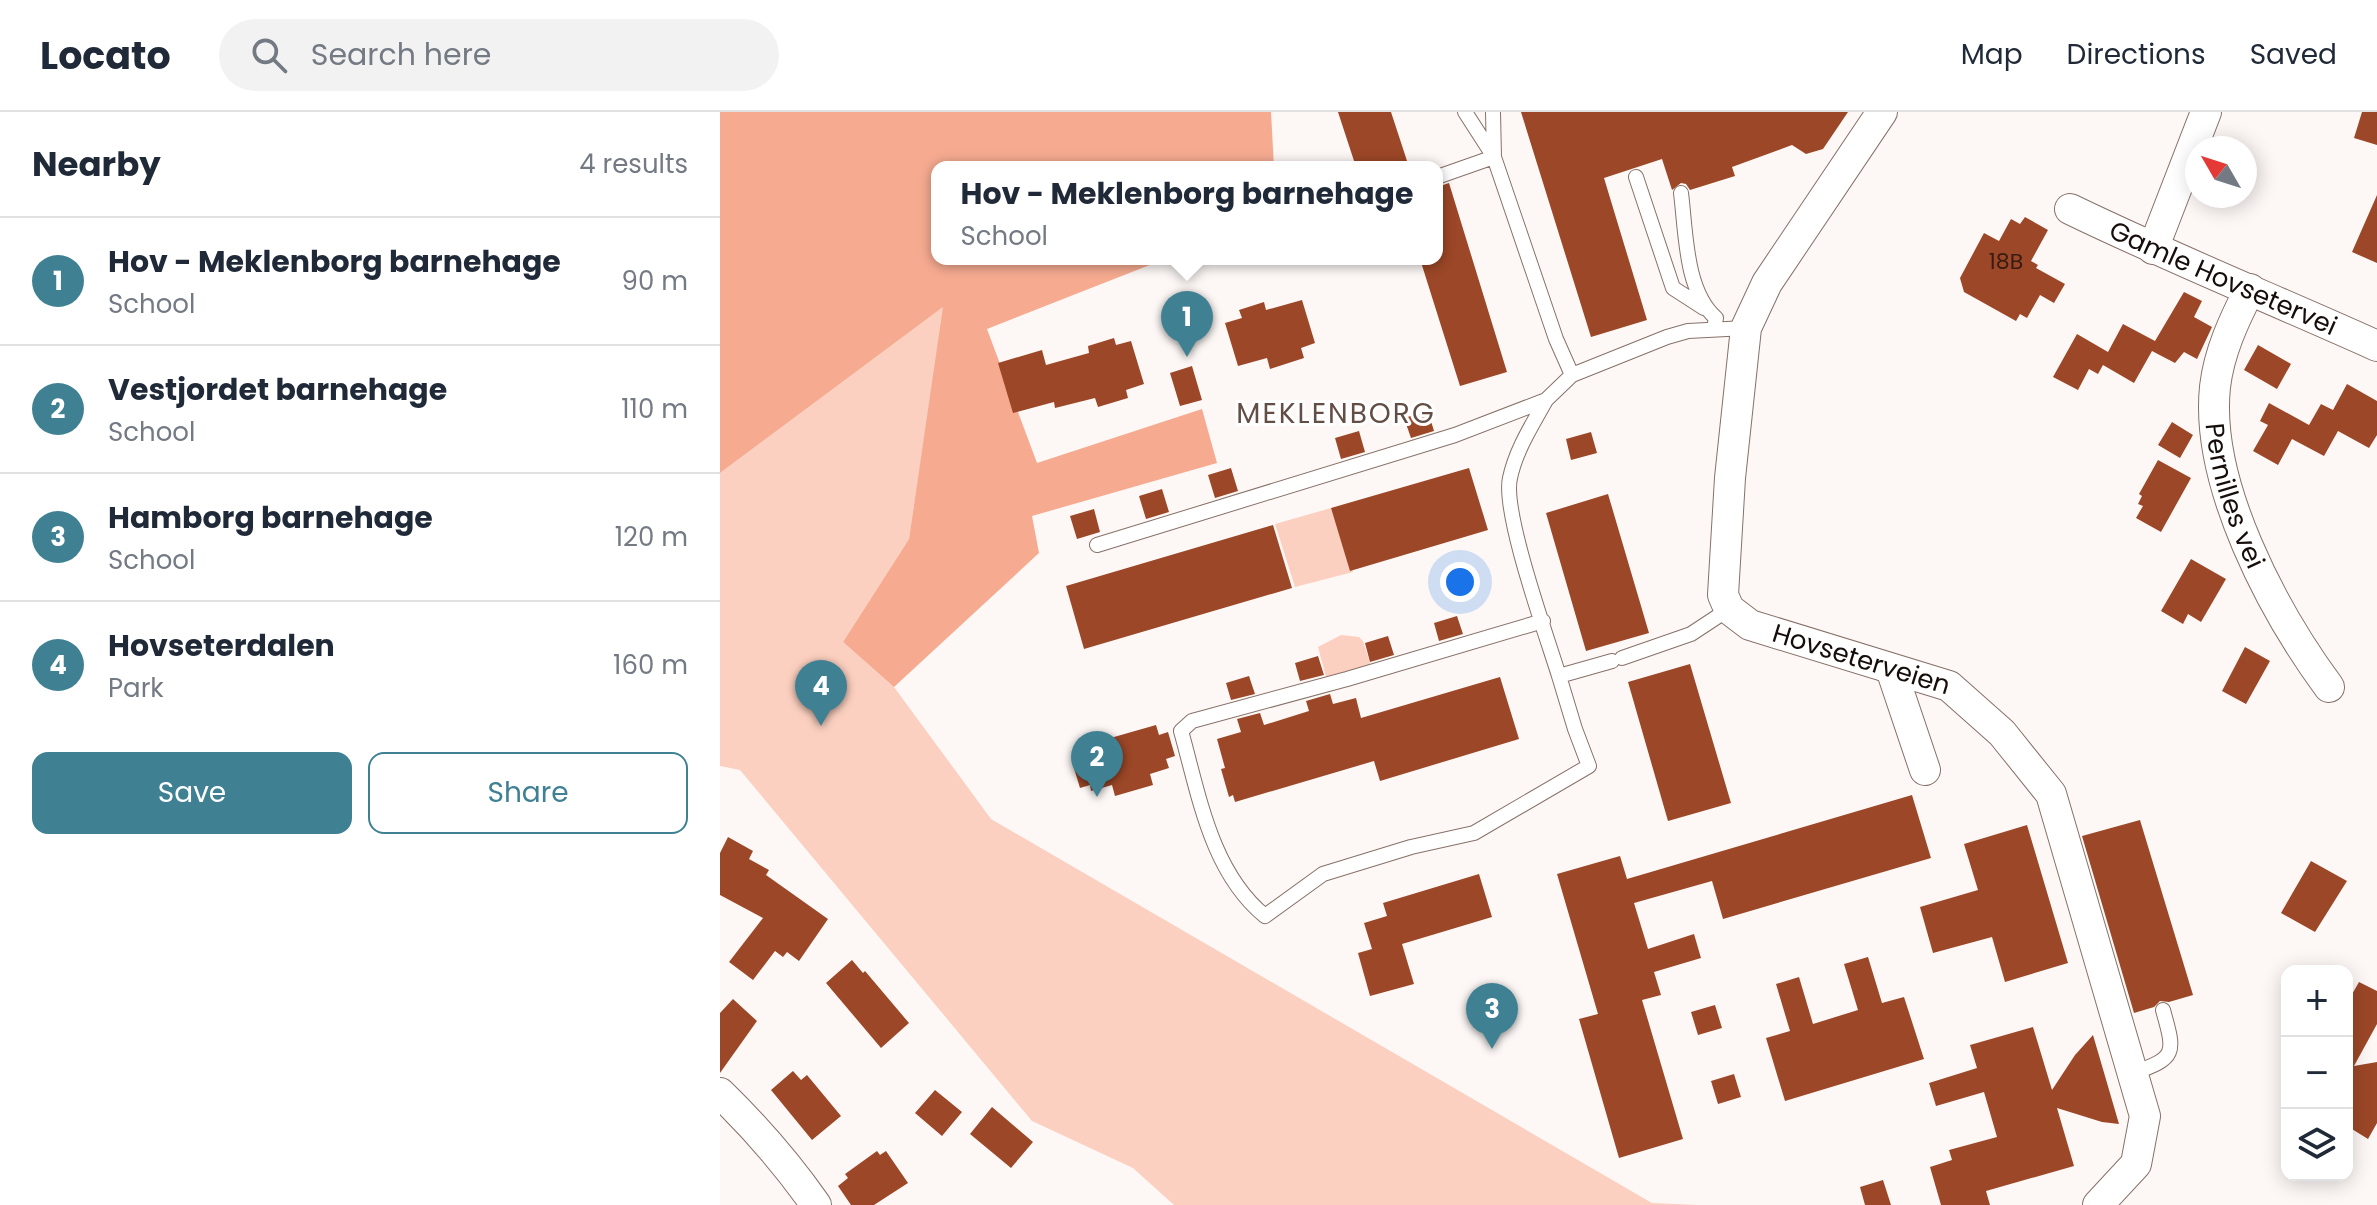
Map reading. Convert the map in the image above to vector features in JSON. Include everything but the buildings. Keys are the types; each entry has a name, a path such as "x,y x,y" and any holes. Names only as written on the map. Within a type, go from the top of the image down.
{"street":[{"path":"1729,609 1723,595 1728,504 1746,328 1767,283 1882,112"},
{"path":"2153,249 2206,112"},
{"name":"Gamle Hovsetervei","path":"2070,209 2153,249 2377,346"},
{"name":"Pernilles vei","path":"2250,289 2235,318 2218,368 2214,403 2218,449 2229,494 2264,584 2300,647 2329,687"},
{"name":"Hovseterveien","path":"1729,609 1750,625 1949,686 2002,733 2051,794 2145,1116 2136,1164 2098,1205"},
{"path":"1891,669 1925,770"},
{"path":"720,1093 800,1181 816,1205"}],"lane":[{"path":"1465,112 1494,157 1556,339 1572,375"},
{"path":"1493,112 1494,157"},
{"path":"1443,175 1494,157"},
{"path":"1636,177 1673,288 1716,318 1714,328"},
{"path":"1681,193 1691,268 1704,308"},
{"path":"1543,621 1192,721 1181,731 1203,811 1239,892 1265,916 1323,874 1411,847 1474,833 1589,766 1575,729 1512,516 1509,481 1520,448 1546,400 1572,375 1688,331 1746,328"},
{"path":"1097,545 1455,435 1546,400"},
{"path":"1559,676 1691,634 1729,609"},
{"path":"2133,1073 2160,1064 2168,1056 2171,1048 2163,1010"}],"shaded area":[{"path":"720,112 1271,112 1274,161 931,161 931,265 1150,265 987,329 1037,463 1202,409 1217,463 1032,516 1039,553 894,687 843,642 909,539 943,307 720,473"},
{"path":"944,306 909,539 843,642 894,687 991,819 1652,1203 1698,1205 1174,1205 1133,1168 1032,1121 740,770 720,766 720,473"},
{"path":"1331,508 1353,572 1295,587 1275,524"},
{"path":"1341,635 1359,637 1363,641 1371,666 1326,677 1318,647"}],"place":[{"name":"Hov - Meklenborg barnehage","path":"1187,357"},
{"name":"Hovseterdalen","path":"821,726"},
{"name":"Vestjordet barnehage","path":"1097,797"},
{"name":"Hamborg barnehage","path":"1492,1049"}],"district":[{"name":"MEKLENBORG","path":"1336,413"}]}
